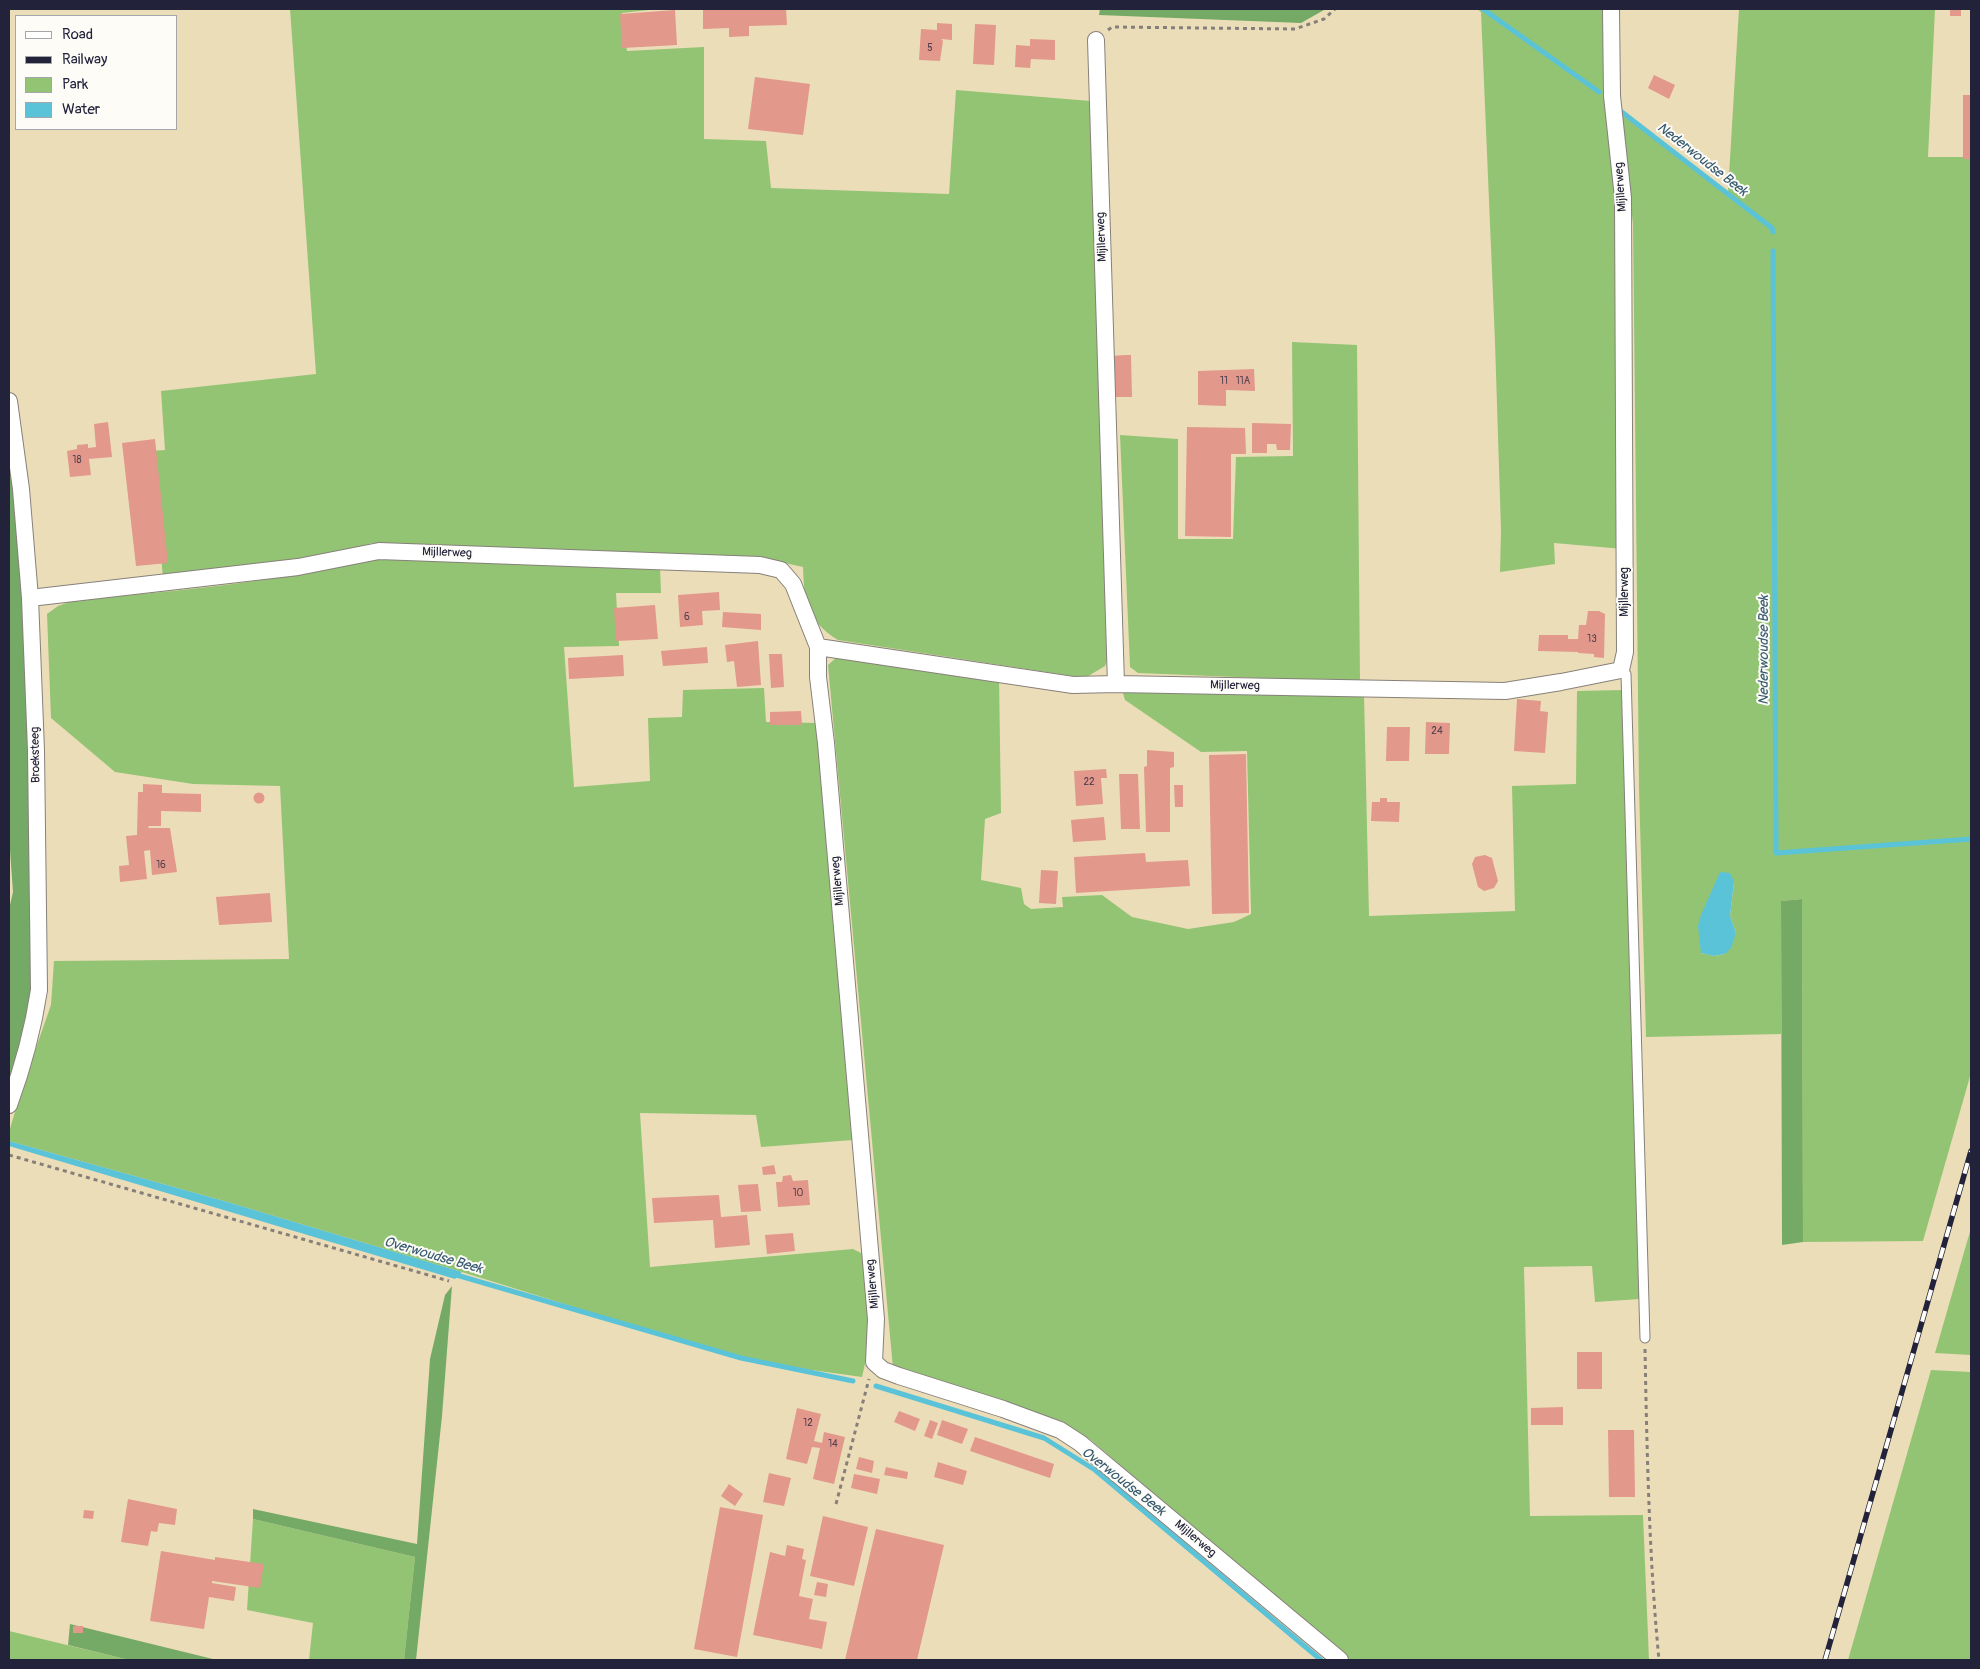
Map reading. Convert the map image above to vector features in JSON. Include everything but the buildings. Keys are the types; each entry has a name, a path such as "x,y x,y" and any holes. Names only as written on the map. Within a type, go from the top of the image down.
{"street":[{"name":"Mijllerweg","path":"818,647 1073,685 1116,684 1505,691 1621,670 1625,652 1623,198 1612,96 1611,9"},
{"name":"Mijllerweg","path":"1096,40 1116,684"},
{"name":"Broeksteeg","path":"9,401 21,489 30,598 36,750 39,990 34,1026 21,1073 9,1105"},
{"name":"Mijllerweg","path":"30,598 298,566 379,551 760,565 781,570 793,584 818,647 818,676 826,743 876,1319 874,1362 883,1370 899,1376 1003,1409 1060,1430 1080,1443 1340,1660"}],"lane":[{"path":"1621,670 1626,674 1645,1338"}],"path":[{"path":"1096,40 1112,27 1295,29 1324,19 1335,9"},
{"path":"9,1155 450,1281"},
{"path":"1645,1338 1648,1493 1658,1660"},
{"path":"836,1504 870,1376"}],"green space":[{"path":"290,9 658,9 622,13 627,51 704,47 704,139 766,141 771,188 949,194 956,90 1091,101 1107,597 1107,661 1105,666 1085,678 838,640 820,625 809,609 806,600 803,567 771,560 372,543 333,555 163,577 150,451 165,450 161,391 316,374"},
{"path":"1100,9 1324,10 1301,23 1099,15"},
{"path":"1477,9 1604,9 1614,165 1623,549 1554,543 1555,564 1500,572 1501,530 1495,342 1481,12"},
{"path":"1739,9 1935,9 1928,157 1971,157 1971,1073 1923,1241 1803,1242 1802,899 1781,901 1781,1034 1646,1037 1639,788 1633,223 1618,109 1728,192","holes":["1734,882 1730,916 1736,933 1725,954 1715,956 1701,953"]},
{"path":"1292,342 1357,345 1360,682 1138,673 1130,667 1120,435 1178,439 1178,539 1233,539 1236,457 1293,456"},
{"path":"9,424 32,680 35,1000 9,1091 9,909 13,892 9,837"},
{"path":"392,555 660,567 661,593 616,593 619,646 564,647 574,787 650,781 648,718 682,717 683,690 764,688 766,722 820,723 853,1140 761,1147 756,1115 640,1113 650,1267 853,1249 865,1255 869,1346 862,1377 747,1361 462,1272 224,1201 9,1141 9,1132 23,1085 51,1005 54,961 289,959 280,786 193,784 115,772 51,718 47,614 58,606 72,601 273,579"},
{"path":"837,657 999,677 1001,813 985,819 981,880 1021,888 1024,904 1031,909 1063,907 1062,897 1102,895 1132,917 1188,929 1234,922 1251,914 1247,751 1201,752 1125,700 1122,690 1364,694 1369,916 1515,911 1512,786 1576,784 1577,691 1624,690 1640,1299 1595,1302 1592,1266 1524,1267 1530,1516 1643,1515 1649,1660 1347,1660 1091,1440 1061,1421 893,1368 828,665"},
{"path":"1802,899 1803,1242 1782,1245 1781,901"},
{"path":"1971,1228 1971,1355 1935,1353"},
{"path":"452,1286 442,1416 416,1660 404,1660 415,1557 253,1519 253,1509 417,1544 430,1359 445,1295"},
{"path":"1931,1370 1971,1372 1971,1660 1848,1660"},
{"path":"253,1519 415,1557 404,1660 309,1660 313,1623 247,1610"},
{"path":"70,1624 217,1660 129,1660 68,1645"},
{"path":"9,1631 129,1660 9,1660"}],"water":[{"path":"1720,872 1730,873 1734,882 1730,916 1736,933 1731,948 1725,954 1714,956 1701,953 1698,926"},
{"path":"9,1141 224,1201 462,1272 455,1279 9,1146"}],"waterway":[{"name":"Nederwoudse Beek","path":"1483,9 1599,92"},
{"name":"Nederwoudse Beek","path":"1618,109 1772,228 1773,232"},
{"name":"Nederwoudse Beek","path":"1773,251 1776,853 1971,839"},
{"name":"Overwoudse Beek","path":"453,1274 741,1358 853,1381"},
{"name":"Overwoudse Beek","path":"876,1386 1044,1438 1095,1470 1321,1660"}],"railway":[{"path":"1825,1660 1971,1151"}]}
